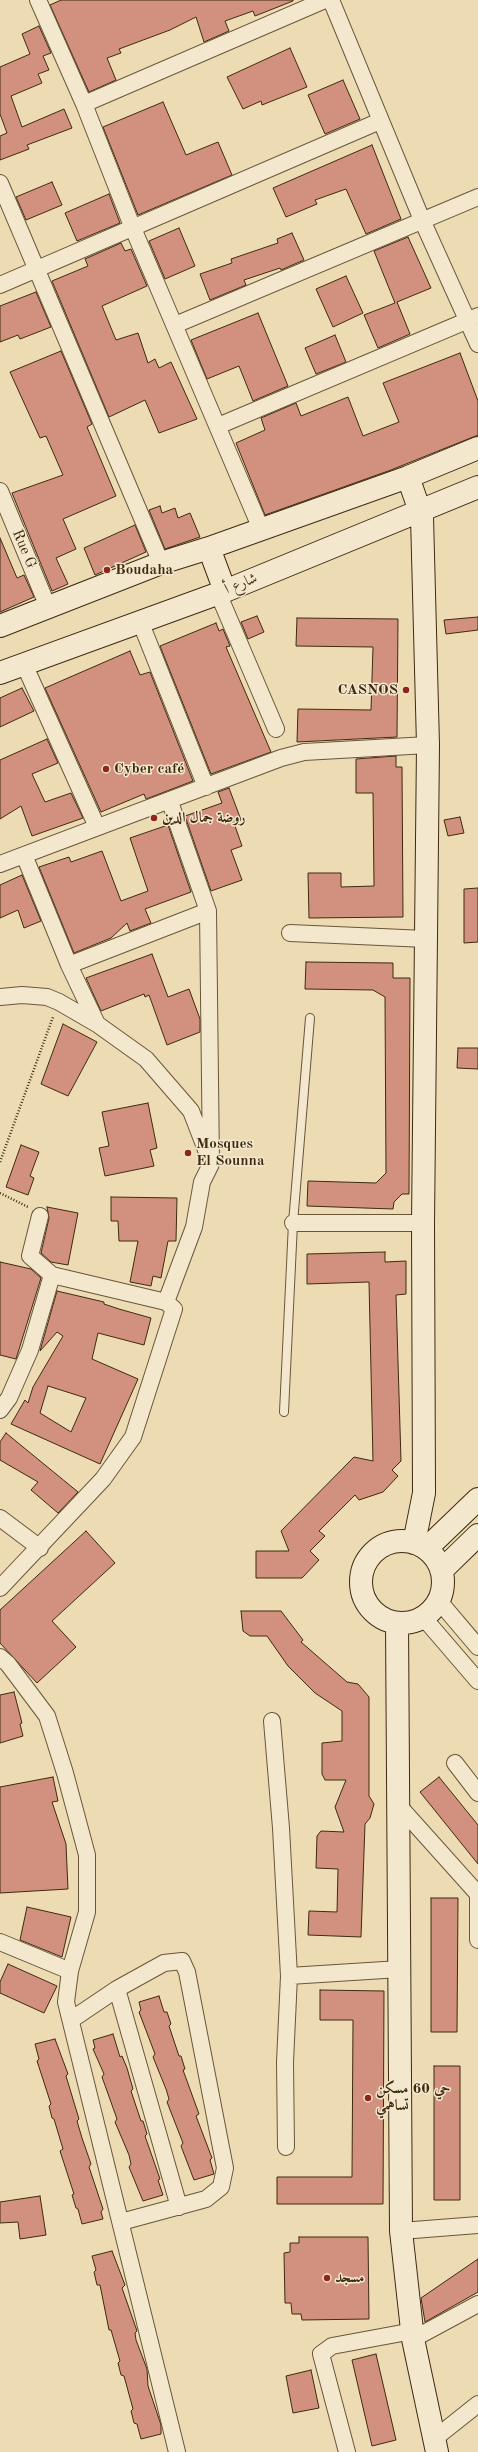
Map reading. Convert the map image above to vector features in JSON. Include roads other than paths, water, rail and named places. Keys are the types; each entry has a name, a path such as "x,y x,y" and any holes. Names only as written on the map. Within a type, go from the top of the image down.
{"street":[{"path":"38,0 84,104 132,226 261,529"},
{"path":"84,104 325,0"},
{"path":"331,0 422,220 473,318 478,344"},
{"path":"0,285 132,226 380,121"},
{"path":"0,183 161,563"},
{"path":"174,325 478,196"},
{"path":"218,426 473,318"},
{"path":"0,626 161,563 209,548 408,476 478,448"},
{"path":"408,476 422,510 428,745 423,1223 424,1493 420,1546"},
{"name":"شارع أ","path":"0,673 221,592 478,487"},
{"name":"Rue G","path":"0,491 48,607"},
{"path":"209,548 221,592 276,729"},
{"path":"140,621 206,787"},
{"path":"24,664 97,827"},
{"path":"0,864 97,827 170,802 281,758 304,752 428,745"},
{"path":"166,1302 194,1227 202,1182 212,1164 208,911 170,802"},
{"path":"24,855 69,964 97,1024"},
{"path":"69,964 208,911"},
{"path":"290,933 426,939"},
{"path":"0,997 22,994 47,997 59,1002 97,1024 146,1059 191,1111 212,1164"},
{"path":"0,1588 40,1548 102,1480 133,1437 174,1309 166,1302 52,1275 30,1256 40,1216"},
{"path":"293,1223 423,1223"},
{"path":"0,1410 9,1398 30,1350 52,1275"},
{"path":"420,1546 478,1499"},
{"path":"0,1518 40,1548"},
{"path":"442,1570 478,1535"},
{"path":"394,1543 420,1546 436,1558 442,1570 443,1591 439,1601 423,1618 410,1622 397,1623 384,1619 373,1611 365,1600 361,1587 362,1574 367,1561 376,1551 394,1543"},
{"path":"439,1601 478,1647"},
{"path":"423,1618 478,1681"},
{"path":"397,1623 401,2231 413,2335 436,2446"},
{"path":"0,1657 8,1664 47,1716 65,1774 87,1855 87,1912 70,1970 66,2002 177,2452"},
{"path":"272,1721 281,1828 289,1976 285,2062 286,2147"},
{"path":"455,1762 478,1793"},
{"path":"398,1806 477,1893 478,1940"},
{"path":"0,1942 70,1970"},
{"path":"71,2020 117,1989 164,1963 182,1961 186,1972 225,2168 221,2187 206,2200 121,2222"},
{"path":"289,1976 400,1969"},
{"path":"117,1989 179,2207"},
{"path":"401,2231 478,2226"},
{"path":"347,2452 321,2354 332,2346 413,2335 478,2304"},
{"path":"436,2446 478,2404"}],"lane":[{"path":"284,1412 293,1223 310,1018"}],"place":[{"name":"Boudaha","path":"107,570"},
{"name":"CASNOS","path":"406,690"},
{"name":"Cyber café","path":"106,769"},
{"name":"روضة جمال الدين","path":"154,818"},
{"name":"Mosques El Sounna","path":"188,1153"},
{"name":"حي 60 مسكن تساهمي","path":"368,2098"},
{"name":"مسجد","path":"327,2278"}]}
